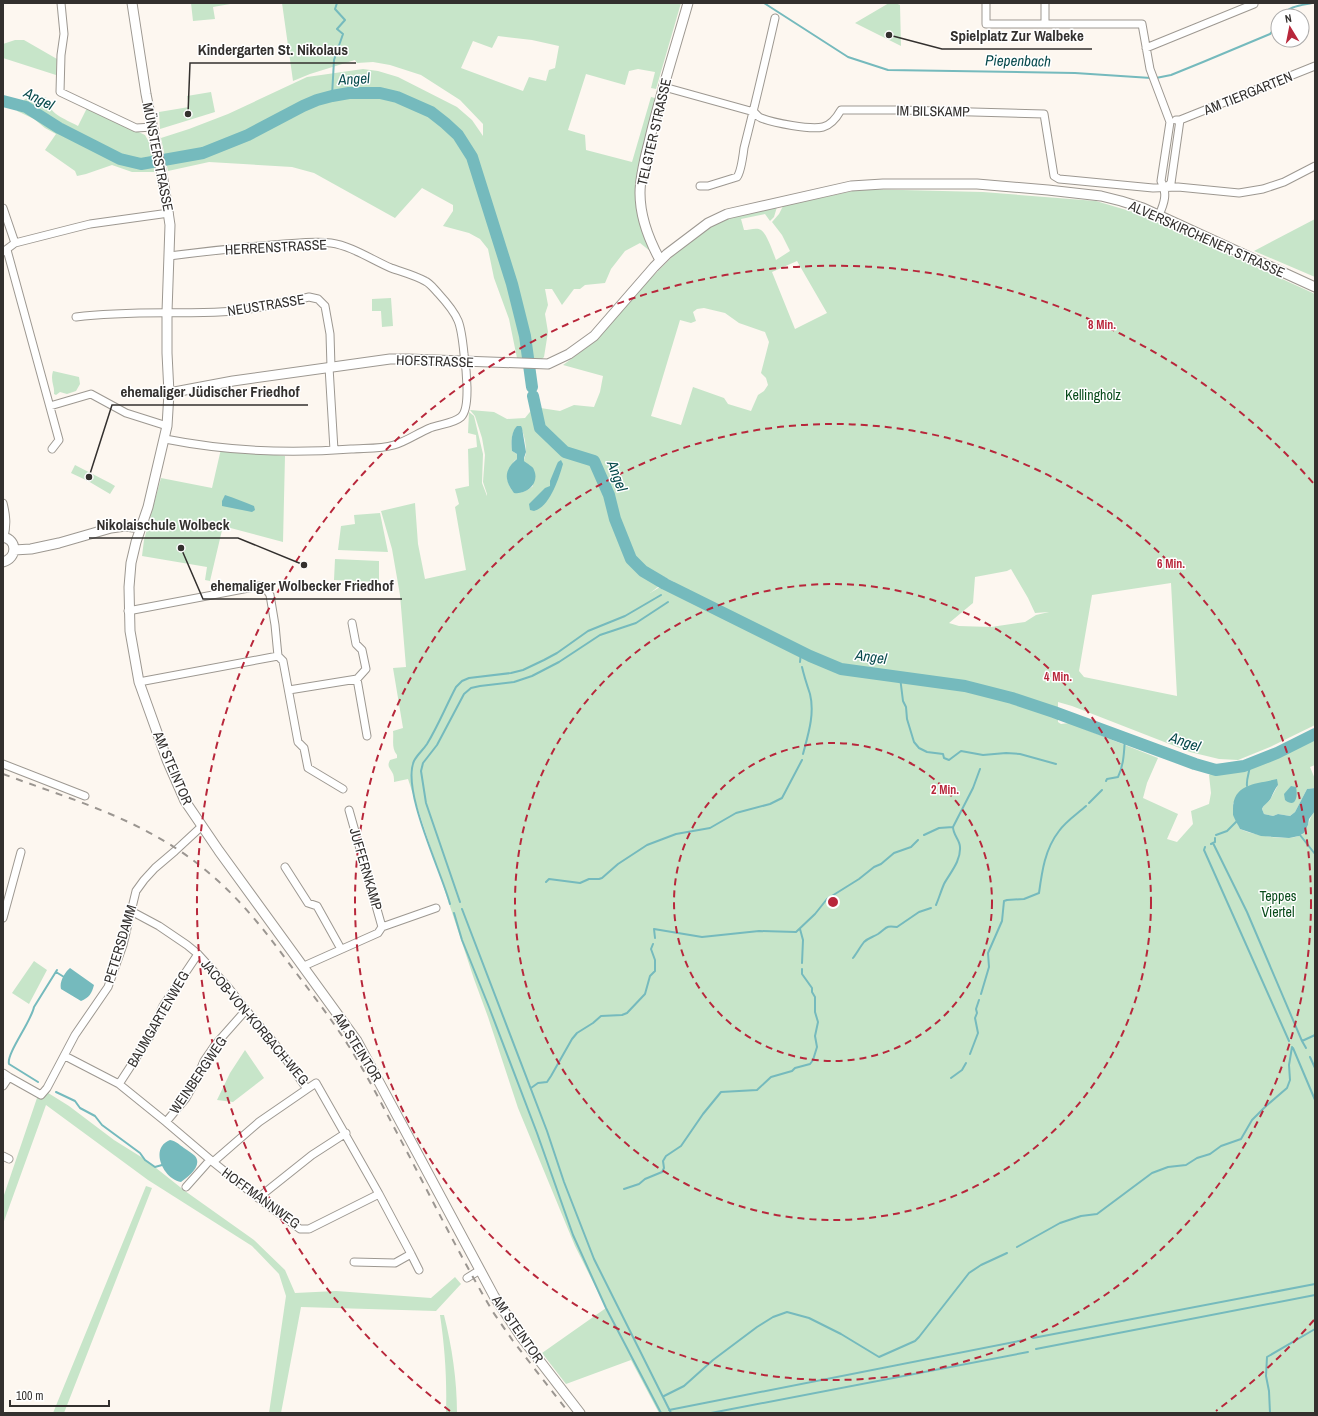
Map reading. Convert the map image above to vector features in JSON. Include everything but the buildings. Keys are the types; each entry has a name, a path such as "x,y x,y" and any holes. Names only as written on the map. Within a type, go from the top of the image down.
{"street":[{"path":"61,3 64,34 61,55 60,92 136,128 152,127"},
{"name":"MÜNSTERSTRASSE","path":"132,3 152,127 162,171 169,213 170,225 166,353 169,393"},
{"name":"TELGTER STRASSE","path":"660,260 652,245 647,229 640,201 640,187 653,127 688,3"},
{"path":"986,3 986,24 1142,24 1150,69 1170,122 1161,181 1165,188 1165,202 1159,216"},
{"path":"1045,3 1045,24"},
{"path":"1146,48 1254,4"},
{"path":"700,186 708,186 737,178 739,175 775,18"},
{"name":"AM TIERGARTEN","path":"1170,122 1180,120 1315,66"},
{"name":"IM BILSKAMP","path":"664,87 754,112 760,118 790,125 815,128 830,124 838,116 841,110 1044,114 1054,176 1070,180"},
{"path":"1165,188 1171,183 1180,120"},
{"path":"1058,191 1070,180 1165,188 1178,187 1239,193 1263,189 1284,182 1315,166"},
{"name":"ALVERSKIRCHENER STRASSE","path":"660,260 708,223 719,217 745,210 851,186 877,184 977,184 1101,196 1122,201 1159,216 1315,287"},
{"path":"3,208 15,243"},
{"path":"52,449 59,440 5,251 15,243 90,224 169,213"},
{"name":"HERRENSTRASSE","path":"165,438 224,448 269,451 334,450 393,445 411,438 431,427 457,420 462,416 466,407 465,361 461,328 451,307 426,282 343,246 331,243 253,246 169,256"},
{"name":"HOFSTRASSE","path":"169,393 233,381 390,360 548,364 563,358 594,336 660,260"},
{"name":"NEUSTRASSE","path":"167,312 235,311 310,297 318,298 325,306 330,334 330,367"},
{"path":"76,317 106,313 167,312"},
{"path":"330,367 334,450"},
{"name":"AM STEINTOR","path":"169,393 165,438 148,507 131,563 128,611 132,650 139,682 167,760 185,800 202,826 359,1044 480,1270 508,1318 580,1413"},
{"path":"50,406 90,394 126,413 167,426"},
{"path":"3,503 6,520 4,537 12,542 14,550 11,558 3,562"},
{"path":"14,550 27,550 111,528 125,526 141,528"},
{"path":"128,611 260,586 265,587 270,595 278,656 283,661 298,742 304,748 308,768 343,789"},
{"path":"289,690 357,679 366,669 362,650 356,644 352,623"},
{"path":"139,682 278,656"},
{"path":"357,679 367,736"},
{"path":"3,764 85,796"},
{"name":"JUFFERNKAMP","path":"349,810 382,927"},
{"name":"PETERSDAMM","path":"6,1075 40,1095 46,1088 65,1056 75,1035 108,987 123,945 136,891 155,868 176,851 202,826"},
{"path":"3,918 21,852"},
{"path":"285,866 308,903 317,906 341,949"},
{"name":"JUFFERNKAMP","path":"304,966 378,933 382,927 436,908"},
{"name":"JACOB-VON-KORBACH-WEG","path":"131,911 159,926 198,954 228,987 275,1044 307,1089 316,1083 346,1134 419,1270"},
{"name":"BAUMGARTENWEG","path":"119,1084 149,1038 163,1006 198,954"},
{"name":"WEINBERGWEG","path":"166,1122 186,1098 204,1061 246,1010"},
{"name":"HOFFMANNWEG","path":"65,1056 119,1084 211,1161 300,1229 309,1229 379,1194"},
{"path":"3,1086 6,1075"},
{"path":"211,1161 259,1122 307,1089"},
{"path":"258,1198 312,1155 346,1134"},
{"name":"HOFFMANNWEG","path":"186,1187 211,1161"},
{"path":"354,1262 395,1263 411,1254"},
{"path":"467,1278 480,1270"}],"green space":[{"path":"191,3 236,3 213,7 215,19 193,21"},
{"path":"282,3 681,3 656,89 651,88 655,72 638,69 629,71 625,85 586,74 568,130 585,135 586,150 632,162 651,97 655,98 646,148 641,225 650,251 640,243 625,251 611,269 605,283 585,285 580,289 574,289 562,305 552,289 545,289 548,305 545,314 548,332 544,357 542,359 517,358 509,319 494,278 488,249 480,239 469,233 443,226 453,211 453,205 422,188 395,218 314,173 292,167 209,162 168,171 161,138 228,114 307,77 363,69 378,71 398,77 457,107 472,120 483,136 483,124 460,100 421,75 390,65 373,62 357,63 355,60 293,81","holes":["498,36 532,40 559,46 555,68 549,70 546,81 529,77 523,91 461,68 473,41 492,48"]},
{"path":"889,3 900,5 901,46 855,23"},
{"path":"15,40 24,40 57,59 56,75 3,58 3,44"},
{"path":"211,92 215,112 160,129 159,112 189,107 187,96"},
{"path":"46,97 50,108 54,112 78,126 87,108 145,135 150,144 156,172 132,172 112,165 77,176 75,171 45,150 56,134 45,128 34,119 17,111 25,99"},
{"path":"862,189 983,192 1096,201 1133,212 1164,225 1315,294 1315,725 1270,747 1238,760 1219,759 1190,752 1072,706 1058,702 1058,722 1061,724 1069,723 1158,758 1147,783 1143,798 1178,814 1167,839 1177,842 1193,824 1191,811 1209,804 1211,793 1209,775 1216,770 1244,766 1277,753 1315,734 1315,765 1310,767 1315,779 1315,788 1307,789 1295,812 1290,816 1278,814 1273,816 1264,814 1262,809 1270,800 1278,785 1233,803 1233,814 1240,829 1263,836 1283,838 1299,836 1304,833 1311,816 1315,811 1315,1413 659,1413 631,1360 566,1384 542,1353 606,1308 575,1246 518,1108 408,779 394,782 393,774 389,766 390,760 397,758 393,747 393,731 403,728 393,668 406,667 400,595 392,549 381,511 415,503 418,544 425,579 466,570 455,507 459,504 455,489 469,486 468,449 477,447 476,435 468,433 469,412 474,416 483,454 482,483 487,496 483,482 485,455 482,438 475,416 470,410 494,412 507,419 525,418 534,407 560,411 574,405 594,407 600,392 603,376 563,365 597,340 644,285 688,241 721,219 777,207 774,217 770,221 765,214 741,219 744,230 761,230 768,239 776,260 790,251 782,235 772,222 779,214 783,206","holes":["797,261 827,313 795,329 772,272","704,308 725,313 739,323 765,332 769,342 761,373 766,378 768,385 764,391 758,395 751,411 728,404 724,398 693,387 681,425 651,416 680,320 691,323 696,321 693,312 697,309","519,426 521,428 526,452 524,461 533,486 528,490 519,493 510,488 507,477 514,461 517,459 517,454 512,451 512,437 514,430","599,460 619,522 631,551 643,566 674,582 665,584 650,593 662,584 645,574 628,560 594,464","1011,569 1035,613 1049,612 1036,615 1025,622 991,627 959,626 949,623 973,603 975,577","1171,583 1177,696 1084,677 1079,671 1092,595"]},
{"path":"1315,219 1315,277 1254,251"},
{"path":"391,298 393,326 382,327 381,311 372,311 372,299"},
{"path":"53,371 79,377 80,384 76,391 67,394 60,392 56,395 54,394 52,378"},
{"path":"221,449 285,456 283,542 223,526 210,581 205,580 207,567 142,556 144,540 161,478 212,488"},
{"path":"75,465 115,486 110,494 71,473"},
{"path":"380,513 388,552 338,550 341,526 355,524 354,515"},
{"path":"335,559 379,561 379,582 334,580"},
{"path":"34,961 47,970 29,1004 12,993"},
{"path":"245,1050 264,1078 233,1102 217,1100 230,1073"},
{"path":"45,1091 69,1106 114,1140 146,1160 185,1191 254,1240 285,1270 295,1293 336,1291 431,1298 455,1277 461,1284 436,1311 301,1307 281,1413 269,1413 286,1296 279,1274 252,1246 148,1180 46,1105 3,1224 3,1198 37,1098"},
{"path":"146,1186 152,1188 64,1413 53,1413"},
{"path":"440,1315 444,1315 452,1351 457,1413 446,1413 445,1364"}],"water":[{"path":"517,426 521,426 522,428 526,452 524,461 534,470 535,479 534,484 528,490 514,493 508,483 507,474 510,467 517,459 517,454 512,451 512,438"},
{"path":"561,460 563,464 549,498 540,508 534,511 530,510 529,504 545,488 550,486 550,481 557,464"},
{"path":"225,495 254,506 255,510 252,512 222,506 222,501"},
{"path":"1277,779 1278,785 1262,809 1264,814 1273,816 1278,814 1290,816 1295,812 1307,789 1315,788 1315,811 1309,819 1304,833 1299,836 1289,838 1261,836 1240,829 1233,815 1234,800 1237,794 1248,786"},
{"path":"1291,786 1296,787 1297,791 1295,800 1292,803 1285,800 1284,794"},
{"path":"70,968 94,985 90,995 81,1001 61,989 63,977"},
{"path":"170,1140 178,1143 193,1154 197,1160 194,1171 181,1182 174,1180 164,1170 161,1163 160,1150 164,1144"}],"waterway":[{"name":"Piepenbach","path":"332,96 334,60 343,34 337,29 345,20 335,9 337,3 339,3"},
{"name":"Piepenbach","path":"764,3 848,57 888,70 1075,73 1151,78"},
{"name":"Piepenbach","path":"1292,8 1312,3"},
{"name":"Piepenbach","path":"1156,78 1171,75 1270,34"},
{"name":"Angel","path":"3,101 26,107 59,128 120,159 141,164 203,153 248,135 303,106 332,96 349,93 380,93 397,97 431,112 458,135 472,157 512,284 525,336 532,387"},
{"name":"Angel","path":"533,396 540,428 565,452 594,461 609,495 615,519 631,559 643,571 665,584 810,656 841,669 965,686 1012,698 1195,764 1216,770 1244,766 1277,753 1315,734"},
{"name":"Angel","path":"679,596 683,593"},
{"path":"450,904 424,832 413,791 411,774 414,761 431,737 456,687 462,681 469,678 511,673 523,670 557,653 588,631 625,616 661,595"},
{"path":"460,902 426,803 421,771 423,763 437,745 464,694 471,688 514,682 532,676 559,662 600,635 636,623 668,602"},
{"path":"800,662 801,652"},
{"path":"802,667 810,694 812,709 803,754"},
{"path":"900,677 907,719 914,742 919,748 927,752 943,754 944,758 949,760 961,751 983,755 1006,753 1020,754 1056,764"},
{"path":"1106,781 1107,779 1118,777 1123,763 1125,738"},
{"path":"546,882 549,879 580,883 589,879 602,878 618,864 647,845 676,834 710,828 736,813 770,804 782,798 802,760"},
{"path":"1247,786 1250,764"},
{"path":"924,835 939,828 953,827 973,788 980,769"},
{"path":"1089,803 1102,790"},
{"path":"981,994 989,967 988,953 1002,921 1004,901 1024,899 1039,893 1041,877 1050,845 1065,824 1086,806"},
{"path":"1216,835 1227,831 1237,821"},
{"path":"936,905 944,884 955,867 959,857 960,844 954,833 953,827"},
{"path":"1300,835 1315,854"},
{"path":"1211,844 1215,842 1215,838"},
{"path":"655,938 654,929 702,937 759,931 796,932 815,914 827,899 859,879 874,867 881,864 894,853 911,847 918,840"},
{"path":"1213,843 1247,912 1306,1048"},
{"path":"1205,847 1204,850 1289,1041"},
{"path":"853,958 867,939 890,926 897,927 919,912 931,908"},
{"path":"462,909 594,1259 671,1413"},
{"path":"454,913 462,940 537,1133 573,1235 606,1308 661,1413"},
{"path":"800,929 803,940 802,963"},
{"path":"531,1088 538,1083 547,1082 577,1033 601,1016 622,1015 627,1013 645,994 650,976 655,971 655,960 651,949 653,944"},
{"path":"624,1189 639,1184 645,1179 662,1172 664,1168 663,1161 666,1156 681,1146 703,1114 721,1092 757,1090 771,1077 810,1064 813,1060 817,1047 815,1036 818,1022 815,1012 815,997 812,992 812,988 802,974 802,969"},
{"path":"38,1082 9,1064 9,1059 34,1007 57,970"},
{"path":"56,972 64,977"},
{"path":"970,1054 978,1033 975,1018 979,1000"},
{"path":"1302,1041 1315,1035"},
{"path":"1017,1247 1060,1223 1081,1216 1097,1214 1152,1173 1168,1167 1186,1165 1197,1158 1210,1154 1221,1146 1241,1139 1252,1120 1287,1088 1290,1080 1289,1065 1292,1047"},
{"path":"1293,1048 1315,1100"},
{"path":"1310,1057 1315,1068"},
{"path":"951,1078 962,1070 966,1063"},
{"path":"56,1092 75,1101 80,1108 95,1116 102,1125 140,1153 145,1160 155,1167 162,1165"},
{"path":"664,1396 684,1386 713,1360 757,1327 773,1317 787,1312 809,1318 841,1334 879,1357 915,1341 969,1273 981,1265 1007,1253"},
{"path":"1033,1338 1315,1284"},
{"path":"1036,1349 1315,1295"},
{"path":"1270,1413 1269,1391 1266,1376 1267,1357 1315,1329"},
{"path":"669,1410 1024,1340"},
{"path":"711,1413 1028,1352"}],"railway":[{"path":"3,774 70,798 114,816 157,837 177,849 210,873 238,900 276,945 350,1048 374,1089 455,1245 493,1312 513,1341 569,1413"}],"place":[{"name":"Spielplatz Zur Walbeke","path":"889,35"},
{"name":"Kindergarten St. Nikolaus","path":"188,114"},
{"name":"ehemaliger Jüdischer Friedhof","path":"89,477"},
{"name":"ehemaliger Wolbecker Friedhof","path":"181,548"},
{"name":"Nikolaischule Wolbeck","path":"304,565"}],"park label":[{"name":"Kellingholz","path":"1093,395"},
{"name":"Teppes Viertel","path":"1278,904"}]}
